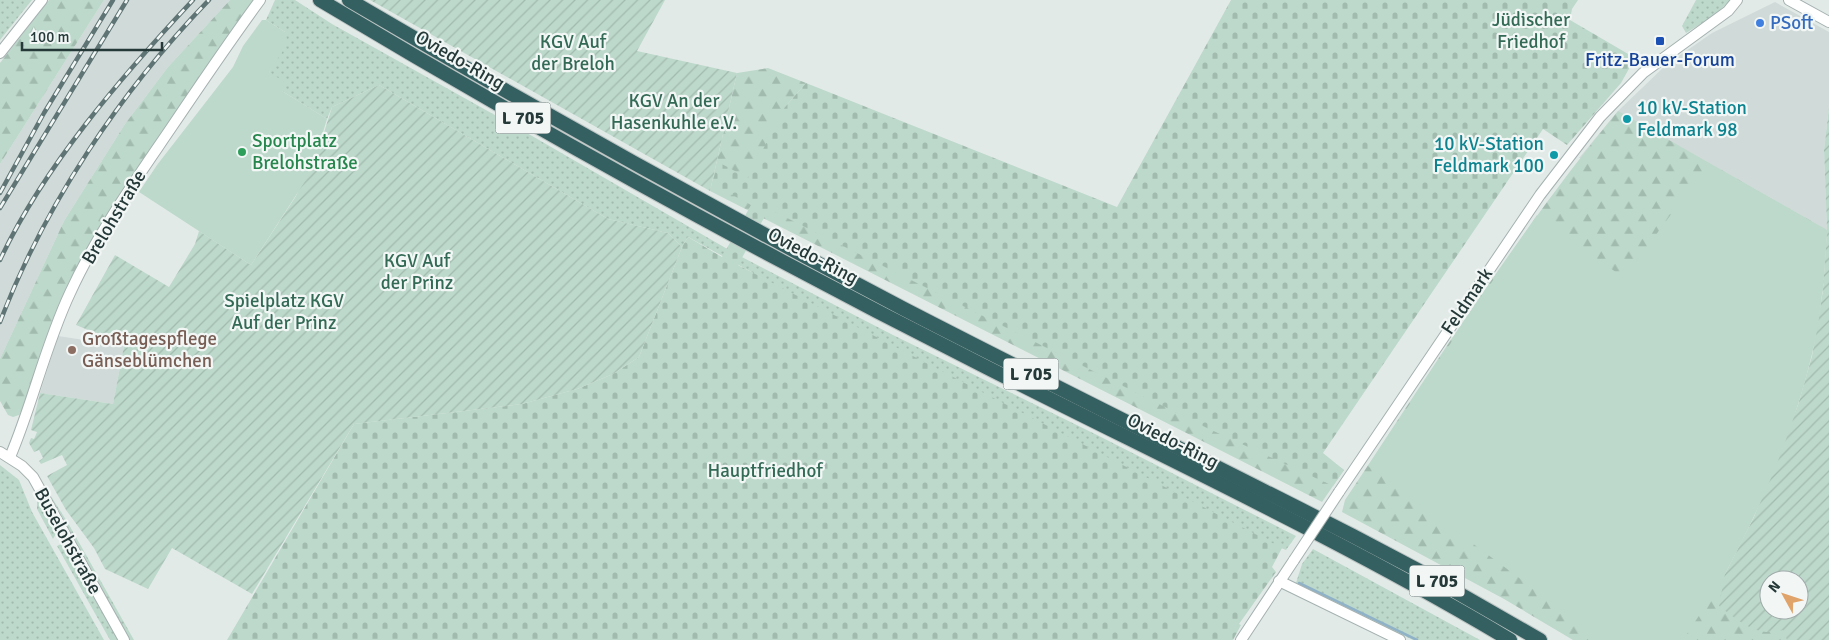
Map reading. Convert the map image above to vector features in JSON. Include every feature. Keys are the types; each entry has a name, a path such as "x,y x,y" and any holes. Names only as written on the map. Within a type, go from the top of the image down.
{"highway":[{"name":"Oviedo-Ring","path":"320,0 580,151 728,232 982,366 1300,525 1510,640"},
{"name":"Oviedo-Ring","path":"349,0 611,151 825,267 1425,574 1540,640"}],"street":[{"path":"0,53 42,0"},
{"name":"Brelohstraße","path":"10,457 24,426 54,330 70,292 97,241 152,156 260,0"},
{"name":"Feldmark","path":"1241,640 1478,284 1569,155 1600,117 1643,73 1728,11 1737,0"},
{"path":"1789,0 1829,22"},
{"name":"Buselohstraße","path":"0,452 10,457 32,477 124,640"},
{"path":"1279,581 1400,640"}],"shaded area":[{"path":"104,0 230,0 168,67 125,124 64,221 0,359 0,164"},
{"path":"1775,2 1829,32 1829,106 1824,150 1827,230 1709,163 1579,158 1618,111 1666,65 1712,33"},
{"path":"58,336 124,346 113,404 40,393"}],"green space":[{"path":"0,0 32,0 0,40"},
{"path":"49,0 104,0 0,164 0,63"},
{"path":"230,0 254,0 101,224 65,292 24,407 19,415 13,417 8,415 0,401 0,359 64,221 125,124 168,67"},
{"path":"275,0 295,0 332,24 520,129 736,254 893,335 1097,435 1296,536 1286,550 1281,548 1274,561 688,237 682,247 668,233 608,219 379,85 332,107 327,119 282,91 269,72 285,32 266,20"},
{"name":"KGV Auf der Breloh","path":"370,0 665,0 637,51 737,73 710,191"},
{"name":"Hauptfriedhof","path":"1231,0 1578,0 1572,9 1570,20 1635,58 1621,83 1567,145 1543,129 1323,453 1344,470 1333,486 1207,428 769,209 738,265 1282,548 1272,567 1276,572 1239,624 1241,625 1233,640 227,640 354,424 522,404 577,389 613,374 639,357 682,247 688,237 722,257 751,205 712,184 718,162 748,178 785,107 806,83 1117,207"},
{"path":"1696,0 1731,0 1712,17 1686,33 1682,26"},
{"name":"Sportplatz Brelohstraße","path":"262,20 266,20 285,32 288,43 269,72 286,83 282,91 327,119 311,172 251,265 139,192 157,165 233,67 243,46"},
{"path":"768,68 806,83 785,107 1344,470 1322,502 710,191 737,73"},
{"name":"KGV Auf der Prinz","path":"379,85 608,219 668,233 682,247 639,357 613,374 577,389 522,404 354,424 252,594 172,548 148,589 105,569 94,548 66,510 47,476 67,465 62,455 41,464 39,461 43,458 39,450 34,452 29,443 31,438 34,439 37,432 31,430 40,393 113,404 124,346 105,343 105,337 76,325 115,255 169,287 195,244 199,231 251,265 296,196 322,139 332,107"},
{"path":"1829,107 1829,640 1787,640 1783,630 1765,632 1749,627 1719,606 1725,574 1754,517 1798,405 1812,356 1823,290 1827,230 1824,150"},
{"path":"1618,111 1827,230 1823,290 1725,574 1759,606 1759,620 1774,620 1783,629 1788,640 1573,640 1504,599 1342,512 1345,500 1443,351 1510,253 1581,157"},
{"path":"1709,163 1827,230 1822,294 1815,342 1804,386 1786,441 1764,494 1726,572 1683,640 1603,640 1368,466 1537,215 1624,278"},
{"path":"0,465 19,480 32,512 104,640 0,640"},
{"path":"47,490 68,523 134,640 130,640"},
{"path":"37,496 57,532 53,539 37,509"},
{"path":"63,543 118,640 110,640 57,546"},
{"path":"1313,549 1480,640 1413,640 1296,583 1302,564"}],"waterway":[{"path":"1299,583 1417,640"}],"railway":[{"path":"0,193 44,113 113,0"},
{"path":"0,208 127,0"},
{"path":"0,260 39,190 86,123 139,59 193,0"},
{"path":"0,322 18,278 39,235 88,151 146,72 209,0"}],"place":[{"name":"PSoft","path":"1760,23"},
{"name":"Fritz-Bauer-Forum","path":"1660,41"},
{"name":"10 kV-Station Feldmark 98","path":"1627,119"},
{"name":"Sportplatz Brelohstraße","path":"242,152"},
{"name":"10 kV-Station Feldmark 100","path":"1554,155"},
{"name":"Großtagespflege Gänseblümchen","path":"72,350"}],"park label":[{"name":"Jüdischer Friedhof","path":"1531,31"},
{"name":"KGV An der Hasenkuhle e.V.","path":"674,112"},
{"name":"Spielplatz KGV Auf der Prinz","path":"284,312"}]}
